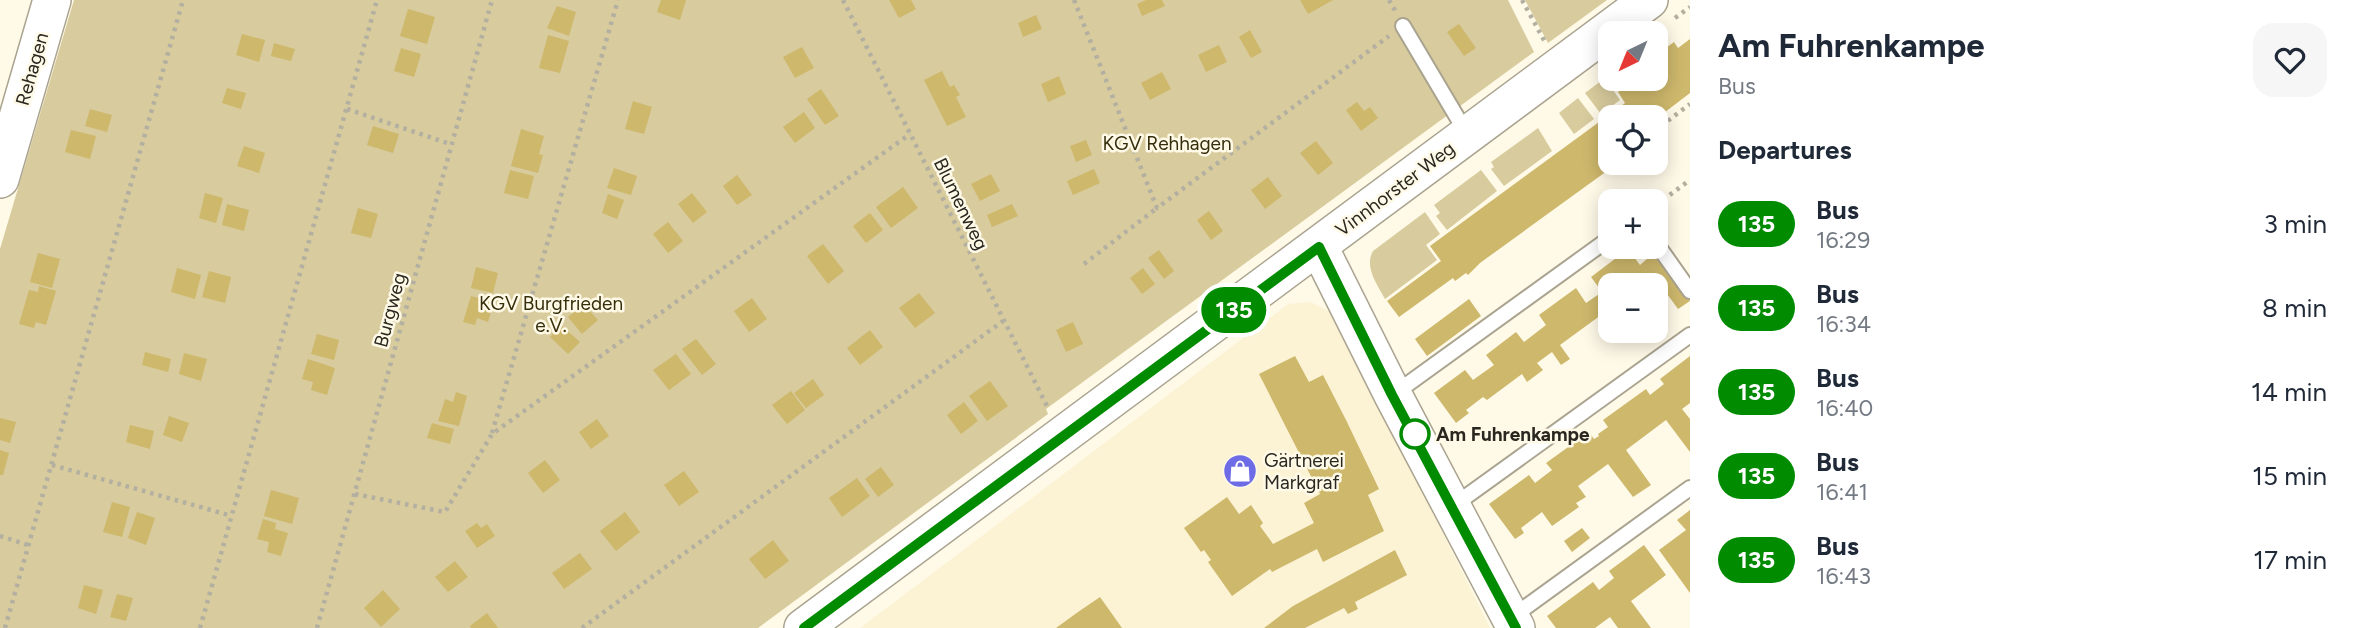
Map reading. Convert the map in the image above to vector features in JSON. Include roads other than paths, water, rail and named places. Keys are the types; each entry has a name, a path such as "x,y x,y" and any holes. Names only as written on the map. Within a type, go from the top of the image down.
{"street":[{"name":"Rehagen","path":"0,179 52,0"},
{"name":"Vinnhorster Weg","path":"803,628 1649,0"},
{"path":"1319,247 1392,395 1513,623"}],"lane":[{"path":"1403,26 1467,134"},
{"path":"1392,395 1598,248"},
{"path":"1667,259 1690,291"},
{"path":"1453,506 1690,335"},
{"path":"1513,623 1690,488"}],"place":[{"name":"Am Fuhrenkampe","path":"1415,434"},
{"name":"Gärtnerei Markgraf","path":"1240,471"}],"park label":[{"name":"KGV Rehhagen","path":"1167,143"},
{"name":"KGV Burgfrieden e.V.","path":"551,314"}]}
